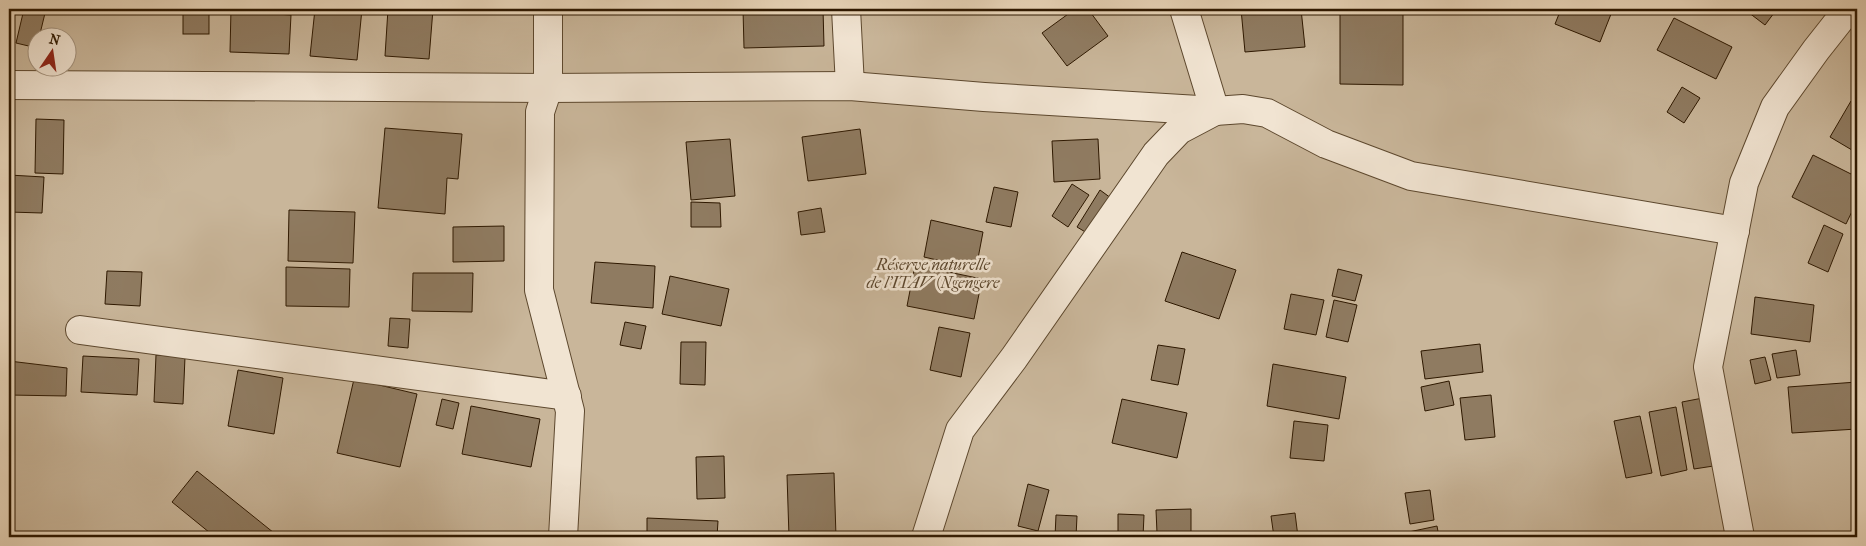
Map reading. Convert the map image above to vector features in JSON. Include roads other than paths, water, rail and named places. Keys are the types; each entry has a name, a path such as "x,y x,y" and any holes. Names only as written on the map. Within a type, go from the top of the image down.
{"street":[{"path":"548,9 548,88 540,112 539,290 570,410 563,537"},
{"path":"846,9 850,86"},
{"path":"1184,9 1215,111"},
{"path":"1740,537 1708,367 1744,183 1775,107 1846,12 1855,9"},
{"path":"9,85 548,88 850,86 984,97 1215,111 1243,109 1267,113 1326,144 1411,176 1735,231"},
{"path":"926,537 960,430 1014,358 1156,154 1179,130 1215,111"},
{"path":"80,330 567,396"}],"park label":[{"name":"Réserve naturelle de l'ITAV (Ngengere","path":"933,273"}]}
